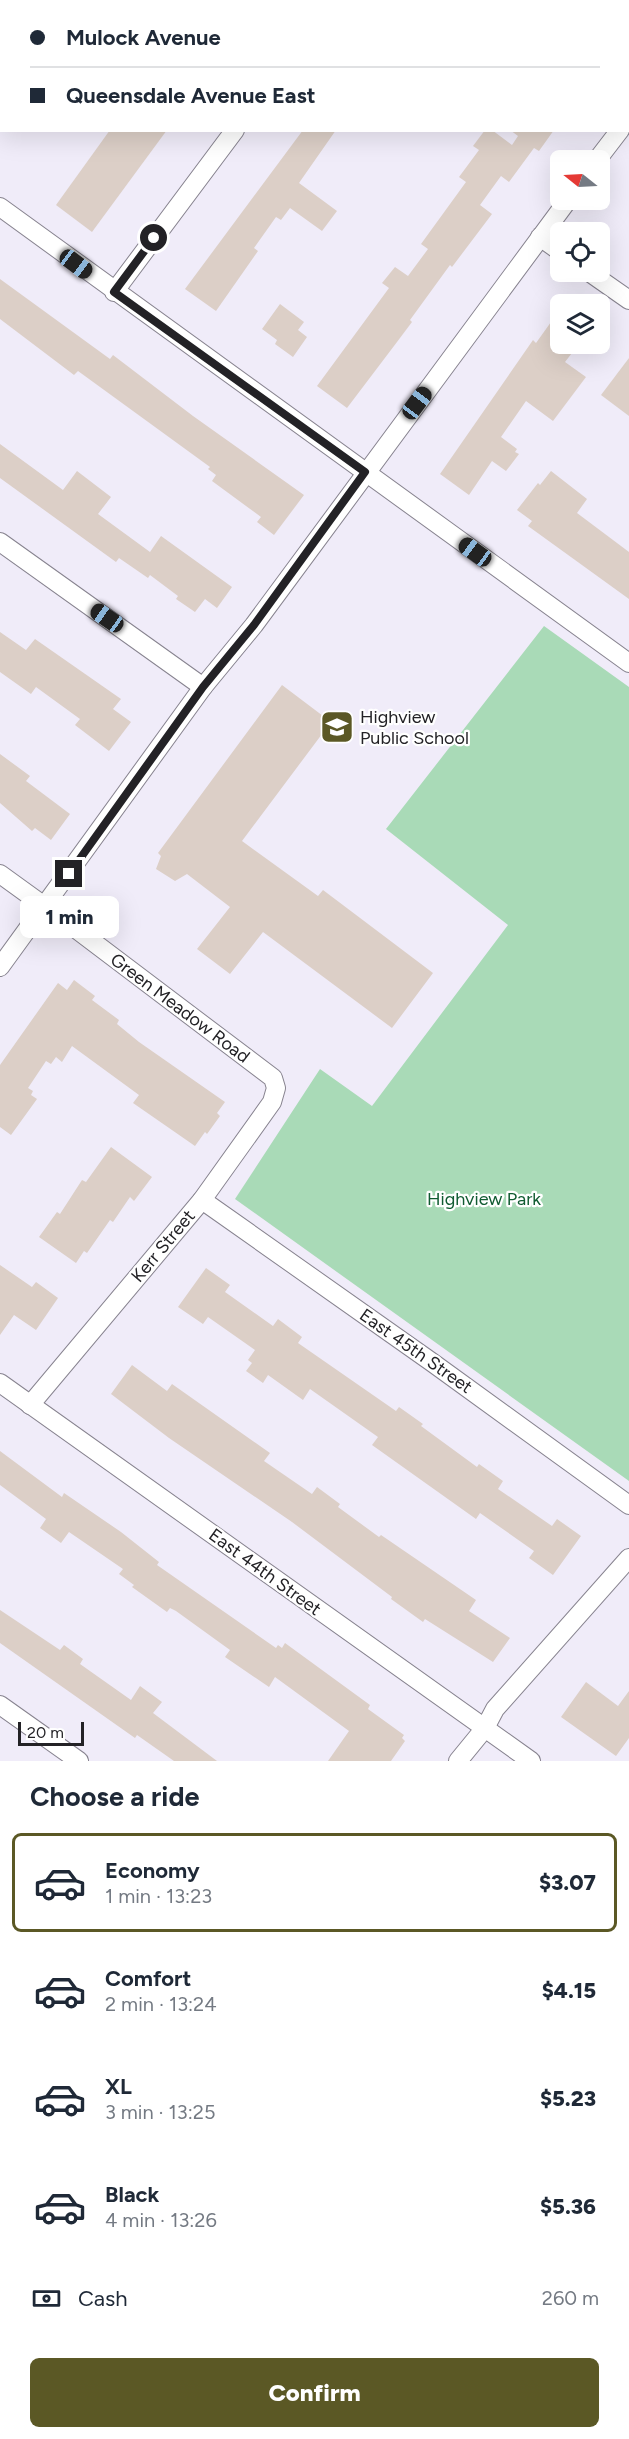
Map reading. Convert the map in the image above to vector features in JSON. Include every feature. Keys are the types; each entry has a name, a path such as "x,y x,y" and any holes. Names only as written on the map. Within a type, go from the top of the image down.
{"street":[{"path":"114,292 234,132"},
{"path":"605,150 618,132"},
{"path":"0,207 114,292 629,663"},
{"path":"0,968 203,687 254,625 560,210"},
{"path":"540,237 550,244"},
{"path":"603,282 629,300"},
{"path":"0,542 203,687"},
{"name":"Green Meadow Road","path":"0,874 273,1078"},
{"name":"Kerr Street","path":"30,1405 202,1200 273,1102 276,1088 273,1078"},
{"name":"East 45th Street","path":"202,1200 629,1505"},
{"name":"East 44th Street","path":"0,1383 531,1761"},
{"path":"458,1761 485,1728 495,1709 629,1558"},
{"path":"0,1705 79,1761"}],"green space":[{"name":"Highview Park","path":"544,626 629,687 629,1481 235,1199 320,1069 372,1106 508,925 386,829"}],"building":[{"path":"109,132 166,132 92,232 56,205"},
{"path":"302,132 335,132 299,183 337,211 322,231 290,208 281,220 276,217 254,248 258,251 216,311 185,289"},
{"path":"484,132 495,132 512,145 518,136 513,132 553,132 539,151 534,148 509,182 501,176 480,205 492,214 452,267 450,265 410,320 412,322 347,408 317,386 389,288 382,283 395,267 408,276 428,249 421,244 466,182 459,177 479,150 473,146"},
{"path":"0,279 110,359 113,355 193,416 304,495 274,535 257,522 261,517 212,481 216,475 208,469 210,467 78,371 74,375 0,319"},
{"path":"280,304 304,322 298,330 307,337 293,357 275,344 277,340 262,329"},
{"path":"550,323 550,354 571,354 565,362 586,377 553,421 526,401 501,437 517,449 515,452 519,454 506,471 492,461 469,495 440,474 533,340 536,343"},
{"path":"629,358 629,416 601,395"},
{"path":"0,444 63,490 77,471 111,497 98,514 150,552 161,536 232,587 217,608 205,599 195,612 176,599 178,596 150,575 148,578 119,558 116,562 0,478"},
{"path":"551,471 587,499 577,513 629,552 629,599 528,526 532,521 517,510 538,483 540,485"},
{"path":"0,632 26,650 35,639 121,699 113,709 131,722 109,751 75,725 80,719 36,687 31,694 0,672"},
{"path":"282,685 331,722 242,841 318,896 323,890 433,973 392,1028 263,932 230,974 197,949 230,907 187,874 175,881 156,869 161,856 158,853"},
{"path":"0,754 30,776 26,781 70,814 51,840 35,828 32,831 0,803"},
{"path":"74,980 95,996 92,1000 119,1020 117,1024 139,1042 225,1102 217,1113 220,1116 195,1146 133,1103 139,1095 72,1046 62,1062 56,1057 51,1064 46,1061 28,1088 33,1091 31,1095 37,1099 11,1135 0,1127 0,1065 58,983 67,990"},
{"path":"111,1147 152,1177 134,1201 130,1197 113,1222 110,1220 87,1253 84,1251 76,1263 39,1237 57,1212 60,1214 82,1180 86,1182"},
{"path":"0,1265 32,1287 36,1282 58,1298 36,1330 14,1315 0,1335"},
{"path":"206,1268 230,1285 225,1292 273,1326 278,1319 302,1337 298,1343 396,1411 399,1407 477,1467 479,1464 503,1481 498,1489 552,1526 557,1519 581,1536 553,1575 529,1558 534,1551 480,1513 476,1519 372,1445 378,1437 310,1389 303,1400 268,1375 263,1383 246,1371 252,1363 248,1360 255,1350 208,1317 203,1324 178,1307"},
{"path":"132,1365 167,1391 172,1384 270,1453 264,1461 312,1494 317,1487 340,1504 338,1507 379,1537 381,1535 476,1600 469,1611 510,1638 493,1662 425,1619 423,1622 292,1522 169,1438 111,1394"},
{"path":"0,1451 62,1497 64,1493 121,1532 159,1562 157,1565 276,1648 278,1645 282,1648 285,1643 370,1705 368,1709 404,1735 402,1738 405,1741 391,1761 328,1761 349,1731 275,1677 269,1687 225,1657 230,1650 176,1611 170,1608 167,1612 132,1587 134,1585 119,1574 123,1569 69,1532 61,1543 40,1528 46,1519 0,1485"},
{"path":"0,1610 60,1650 64,1645 83,1659 80,1664 131,1700 140,1686 162,1702 153,1713 217,1761 174,1761 137,1735 135,1738 0,1643"},
{"path":"586,1682 618,1706 629,1691 629,1738 616,1756 561,1717"}],"place":[{"name":"Highview Public School","path":"337,727"}],"route":[{"path":"69,874 203,687 254,625 365,472 114,292 154,238"}]}
